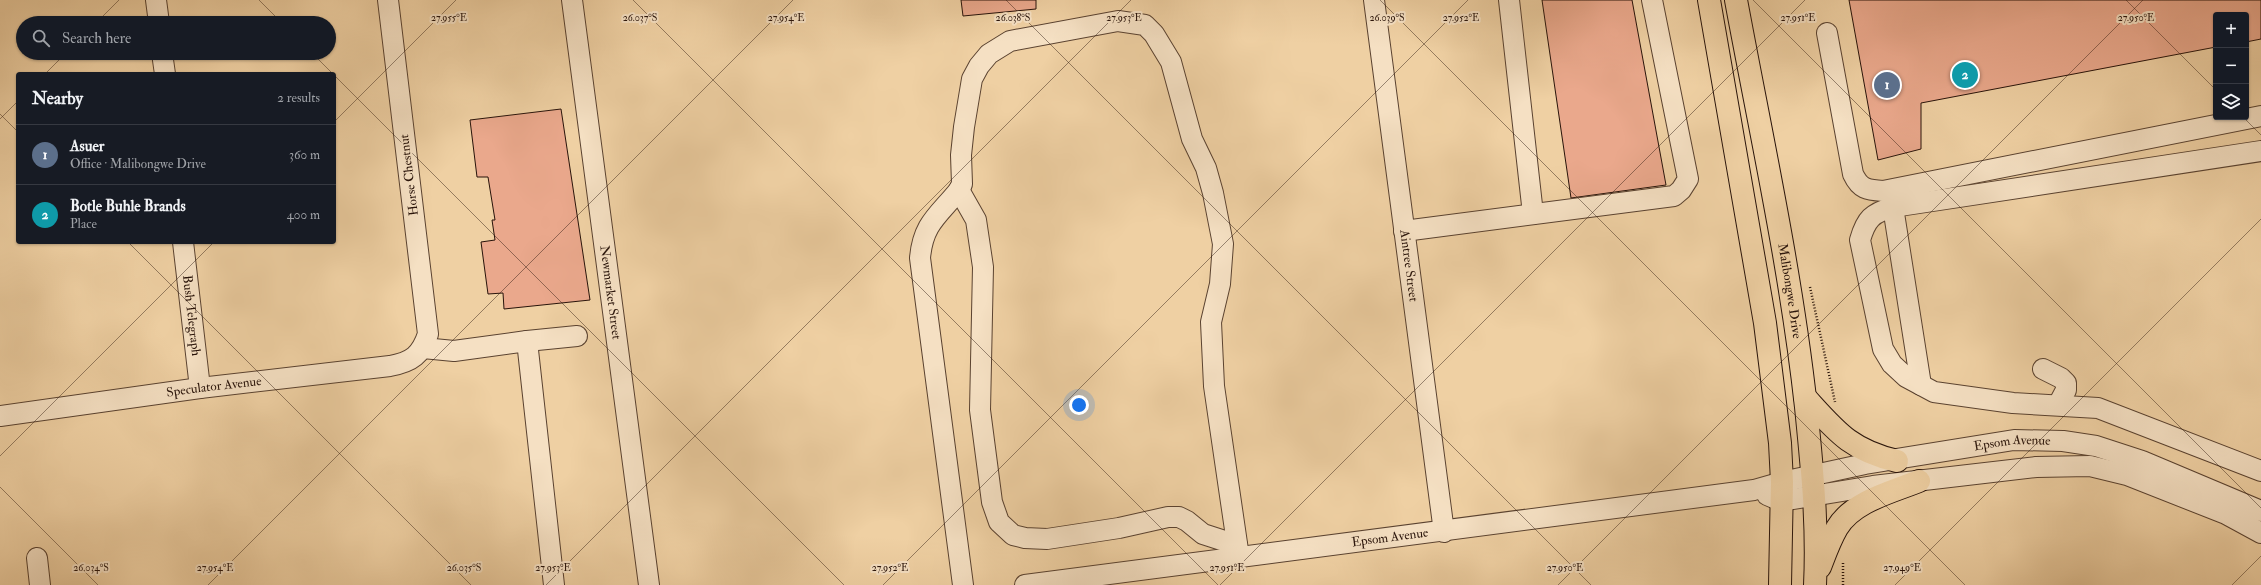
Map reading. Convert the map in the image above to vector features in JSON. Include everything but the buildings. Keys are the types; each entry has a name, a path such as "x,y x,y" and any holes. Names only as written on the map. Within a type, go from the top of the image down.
{"main road":[{"path":"1709,0 1765,323 1780,443 1780,585"},
{"name":"Malibongwe Drive","path":"1736,0 1796,322 1814,486 1815,581"},
{"path":"1805,397 1844,439 1874,456 1897,461"},
{"path":"1815,581 1838,527 1846,517 1862,505 1919,481"}],"street":[{"path":"156,0 158,16"},
{"name":"Horse Chestnut","path":"388,0 428,334 423,348"},
{"name":"Newmarket Street","path":"572,0 649,585"},
{"name":"Aintree Street","path":"1374,0 1444,532"},
{"path":"1509,0 1533,214"},
{"path":"1404,231 1674,196 1681,190 1688,179 1652,0"},
{"path":"963,585 920,258 921,240 926,230 959,190 962,184 961,155 964,127 972,79 979,66 990,54 1010,41 1118,21 1145,25 1154,34 1171,62 1192,139 1206,168 1213,193 1223,244 1220,284 1211,322 1214,386 1238,551"},
{"path":"1827,33 1853,174 1857,184 1867,190 1883,191 2261,116"},
{"path":"163,60 165,72"},
{"path":"2261,150 1893,207 1877,212 1864,225 1860,240 1883,349 1892,364 1921,385 1934,392 1972,398 2013,403 2098,408 2261,471"},
{"path":"959,190 976,220 983,267 980,410 992,502 999,522 1013,535 1046,540 1118,528 1168,517 1179,517 1187,521 1203,534 1238,551"},
{"path":"1893,207 1921,385"},
{"name":"Bush Telegraph","path":"183,244 200,388"},
{"path":"423,348 454,351 577,336"},
{"path":"527,342 554,585"},
{"name":"Speculator Avenue","path":"0,416 200,388 405,364 423,348"},
{"path":"2043,369 2061,378 2066,383 2066,390 2058,405"},
{"name":"Epsom Avenue","path":"1814,486 1865,464 1897,461 2014,440 2063,441 2096,446 2142,461 2261,510"},
{"name":"Epsom Avenue","path":"1025,585 1238,551 1444,532 1754,490 1781,491 1814,486 1919,481 2036,467 2090,466 2127,474 2226,514 2261,532"},
{"path":"37,558 40,585"}],"path":[{"path":"1843,558 1843,585"}],"place":[{"name":"Botle Buhle Brands","path":"1965,75"},
{"name":"Asuer","path":"1887,85"}]}
